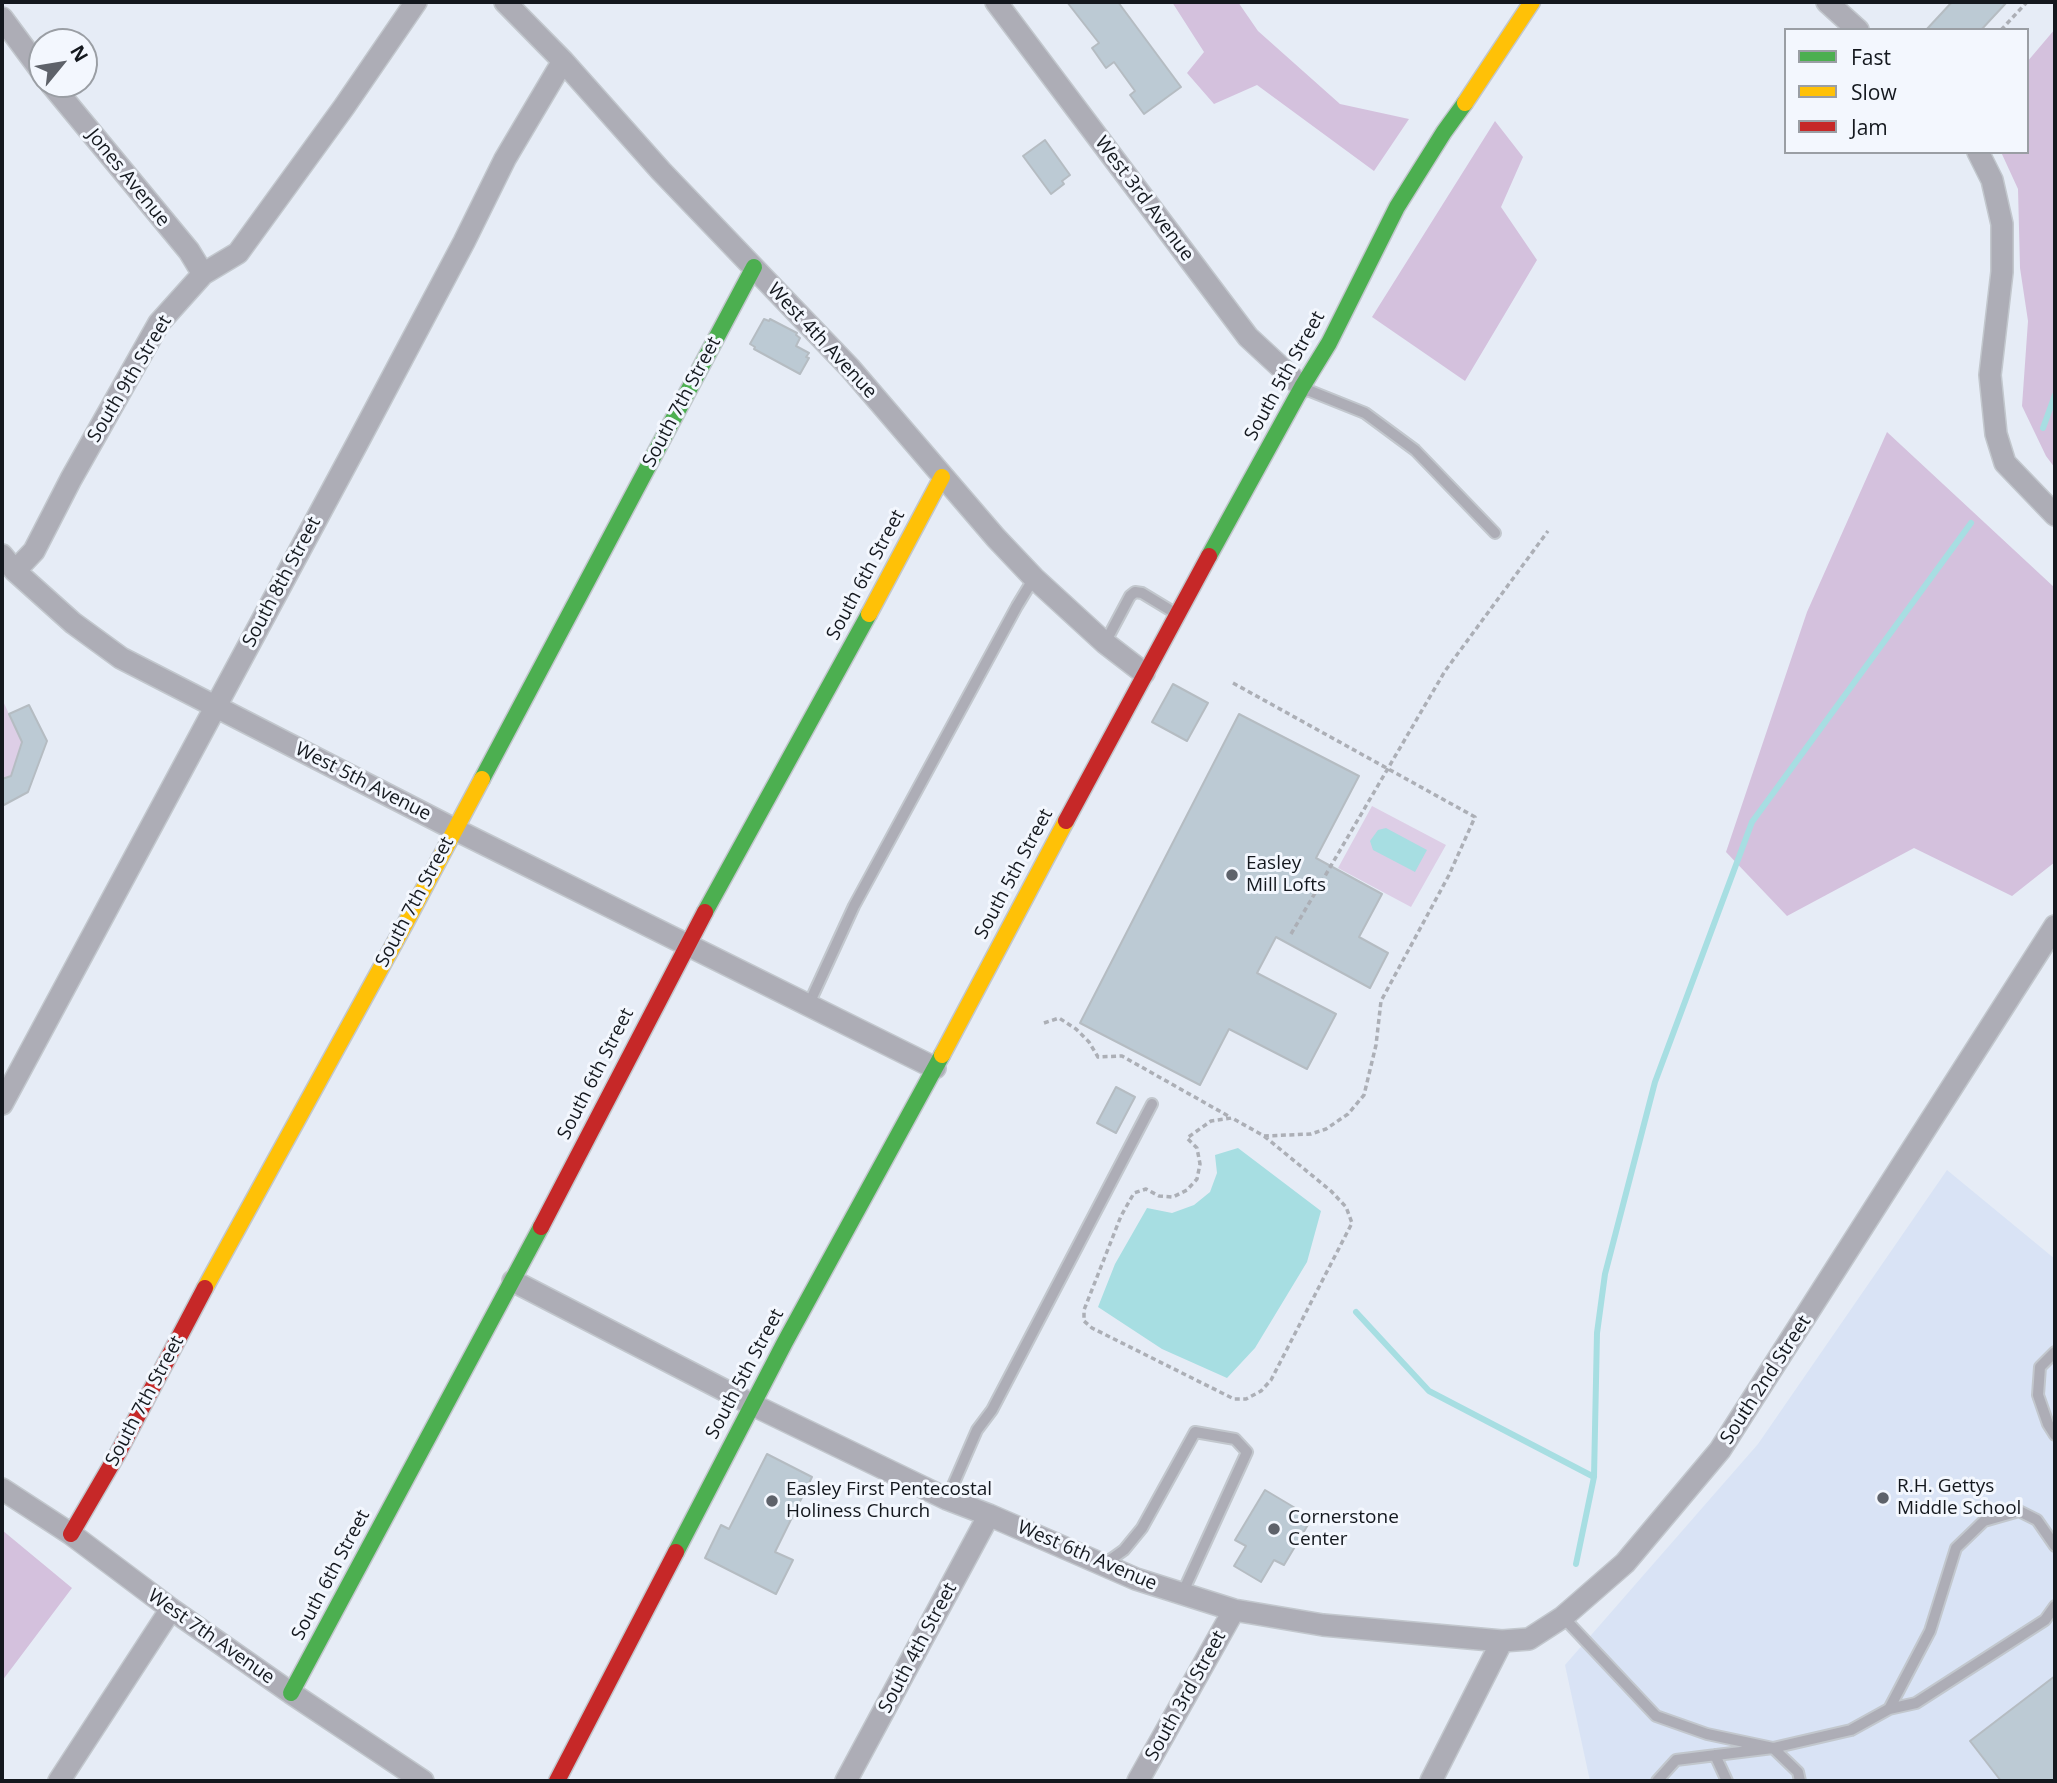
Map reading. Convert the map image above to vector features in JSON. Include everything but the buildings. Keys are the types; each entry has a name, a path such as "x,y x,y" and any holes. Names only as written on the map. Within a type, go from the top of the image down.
{"street":[{"name":"South 9th Street","path":"9,563 34,551 71,479 159,323 203,274 237,253 344,107 416,2"},
{"name":"West 4th Avenue","path":"505,2 563,61 661,171 850,368 942,477 1034,578 1105,643 1144,673"},
{"name":"West 3rd Avenue","path":"996,2 1248,337 1302,387"},
{"name":"South 5th Street","path":"557,1781 785,1342 935,1068 1144,673 1329,343 1397,207 1532,2"},
{"path":"1827,2 1856,28"},
{"path":"2,18 28,53"},
{"name":"South 8th Street","path":"2,1104 358,442 505,159 563,61"},
{"name":"Jones Avenue","path":"63,98 189,251 203,274"},
{"path":"1979,154 1992,180 2003,224 2002,272 1990,375 1996,434 2005,463 2055,515"},
{"name":"South 7th Street","path":"71,1534 117,1455 240,1222 405,923 754,267"},
{"name":"South 6th Street","path":"291,1693 513,1281 687,944 836,676 942,477"},
{"name":"West 5th Avenue","path":"9,563 73,623 121,658 454,829 935,1068"},
{"name":"South 2nd Street","path":"1502,1641 1530,1639 1563,1617 1625,1563 1720,1450 2055,926"},
{"name":"West 6th Avenue","path":"513,1281 752,1405 947,1500 989,1514 1136,1579 1234,1610 1323,1625 1502,1641"},
{"name":"West 7th Avenue","path":"2,1489 71,1534 171,1609 291,1693 424,1781"},
{"name":"South 4th Street","path":"846,1781 989,1514"},
{"path":"59,1781 171,1609"},
{"name":"South 3rd Street","path":"1139,1781 1234,1610"},
{"path":"1431,1781 1502,1641"}],"lane":[{"path":"1302,387 1365,413 1415,450 1495,533"},
{"path":"808,1006 854,906 1034,578"},
{"path":"1105,643 1130,596 1135,592 1142,593 1177,615"},
{"path":"947,1500 977,1430 992,1410 1152,1104"},
{"path":"2055,1352 2040,1367 2038,1395 2048,1424 2055,1435"},
{"path":"1103,1566 1124,1550 1142,1528 1195,1432 1235,1439 1247,1452 1182,1594"},
{"path":"1889,1709 1930,1631 1956,1548 1984,1521 2020,1511 2037,1520 2055,1546"},
{"path":"1659,1781 1676,1760 1773,1748 1850,1730 1889,1709 1916,1703 2045,1620 2055,1606"},
{"path":"1563,1617 1656,1716 1707,1734 1773,1748 1798,1772 1800,1781"},
{"path":"1716,1755 1727,1781"}],"path":[{"path":"2003,28 2027,2"},
{"path":"1291,934 1445,671 1548,531"},
{"path":"1233,683 1475,817 1449,875 1381,1001 1376,1045 1364,1096 1348,1114 1326,1129 1311,1134 1265,1136"},
{"path":"1044,1023 1059,1018 1089,1042 1098,1057 1122,1056 1265,1136 1331,1191 1346,1208 1352,1223 1270,1380 1261,1391 1246,1399 1234,1399 1092,1328 1084,1321 1084,1310 1093,1286 1121,1216 1134,1193 1146,1189 1159,1196 1173,1197 1187,1190 1197,1178 1200,1164 1197,1148 1187,1138 1211,1121 1232,1118"}],"shaded area":[{"path":"1172,2 1238,2 1258,31 1340,104 1409,119 1374,171 1257,85 1214,104 1187,73 1204,52"},
{"path":"2055,29 2055,468 2046,456 2022,406 2028,321 2020,268 2018,189 2002,154 2029,154 2029,60"},
{"path":"1495,121 1523,157 1501,207 1537,260 1465,381 1372,317"},
{"path":"1887,432 2055,588 2055,862 2012,896 1914,848 1787,916 1726,852 1807,612"},
{"path":"2,699 22,742 11,776 2,779"},
{"path":"1372,806 1446,845 1411,907 1338,868"},
{"name":"R.H. Gettys Middle School","path":"1947,1170 2055,1259 2055,1781 1590,1781 1565,1665 1758,1444"},
{"path":"2,1530 72,1588 2,1681"}],"water":[{"path":"1386,828 1427,850 1415,872 1373,850 1370,841 1378,830"},
{"path":"1238,1148 1321,1211 1307,1262 1255,1348 1227,1378 1162,1349 1098,1307 1115,1264 1147,1208 1172,1213 1194,1205 1210,1192 1217,1173 1215,1155"}],"waterway":[{"path":"2043,428 2055,395"},
{"path":"1576,1564 1594,1477 1597,1333 1605,1274 1655,1082 1752,822 1971,523"},
{"path":"1356,1312 1429,1391 1594,1477"}],"traffic: fast":[{"path":"1209,556 1329,343 1397,207 1465,103"},
{"path":"482,779 754,267"},
{"path":"705,912 869,614"},
{"path":"676,1552 785,1342 942,1055"},
{"path":"291,1693 541,1227"}],"traffic: slow":[{"path":"1465,103 1532,2"},
{"path":"869,614 942,477"},
{"path":"205,1288 482,779"},
{"path":"942,1055 1066,821"}],"traffic: jam":[{"path":"1066,821 1209,556"},
{"path":"541,1227 705,912"},
{"path":"71,1534 117,1455 205,1288"},
{"path":"557,1781 676,1552"}],"place":[{"name":"Easley Mill Lofts","path":"1232,875"},
{"name":"R.H. Gettys Middle School","path":"1883,1498"},
{"name":"Easley First Pentecostal Holiness Church","path":"772,1501"},
{"name":"Cornerstone Center","path":"1274,1529"}]}
